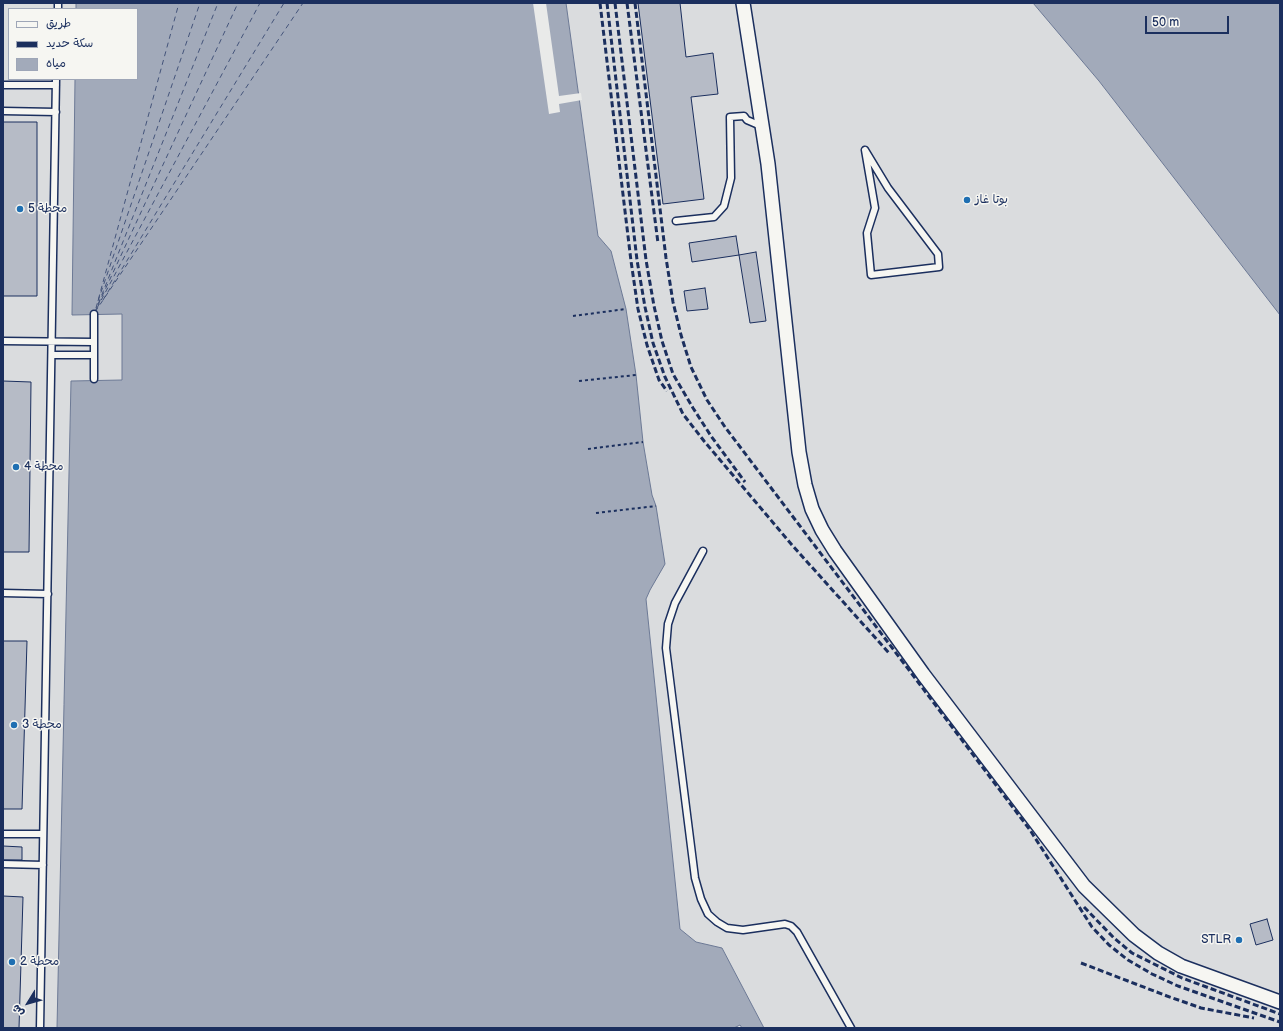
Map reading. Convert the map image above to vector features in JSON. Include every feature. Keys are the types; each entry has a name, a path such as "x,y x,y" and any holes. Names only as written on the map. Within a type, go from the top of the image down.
{"street":[{"path":"743,3 769,172 799,452 805,485 812,509 822,530 923,674 1084,886 1134,935 1158,953 1181,966 1280,1002"}],"lane":[{"path":"3,85 56,82 40,1028"},
{"path":"3,111 56,112"},
{"path":"676,221 714,217 724,206 731,178 730,117 744,116 747,120 761,126"},
{"path":"865,150 888,188 938,254 939,267 871,275 867,233 875,208 865,150"},
{"path":"94,314 94,380"},
{"path":"3,341 93,342"},
{"path":"52,355 93,355"},
{"path":"703,551 675,603 668,624 666,648 694,878 708,914 716,922 727,928 743,930 785,924 791,926 797,932 851,1028"},
{"path":"3,593 48,594"},
{"path":"3,834 43,834"},
{"path":"3,864 43,865"}],"path":[{"path":"573,316 626,309"},
{"path":"579,381 636,375"},
{"path":"588,449 643,442"},
{"path":"596,513 656,506"}],"shaded area":[{"path":"3,3 76,3 76,8 8,8 8,80 75,80 72,315 122,314 122,380 71,381 57,1028 3,1028"},
{"path":"566,3 1033,3 1099,81 1280,315 1280,1028 764,1028 722,949 696,942 680,929 646,599 650,590 656,506 652,495 643,442 636,375 626,309 611,251 598,236"}],"water":[{"path":"76,3 566,3 598,236 611,251 626,309 636,375 643,442 652,495 656,506 665,564 646,599 680,929 696,942 722,948 764,1028 742,1028 740,1025 734,1028 57,1028 71,381 122,380 122,314 72,315 75,80 138,80 138,8 76,8"},
{"path":"1033,3 1280,3 1280,315 1099,81"}],"pier":[{"path":"533,3 546,3 559,96 581,93 582,100 559,104 560,112 549,114"}],"building":[{"path":"638,3 680,3 686,57 713,53 718,94 691,97 704,199 663,204"},
{"name":"محطة 5","path":"3,122 37,122 37,296 3,296"},
{"path":"736,236 739,255 692,262 689,243"},
{"path":"756,252 766,321 750,323 739,255"},
{"path":"705,288 708,309 687,311 684,291"},
{"name":"محطة 4","path":"3,381 31,382 29,552 3,552"},
{"name":"محطة 3","path":"3,641 27,641 22,809 3,809"},
{"path":"3,846 22,847 22,860 3,860"},
{"name":"محطة 2","path":"3,896 23,897 19,1028 3,1028"},
{"path":"1267,919 1273,940 1256,945 1250,924"}],"ferry route":[{"path":"96,308 179,3"},
{"path":"98,301 200,3"},
{"path":"95,312 218,3"},
{"path":"98,305 238,3"},
{"path":"97,308 260,3"},
{"path":"103,300 284,3"},
{"path":"95,312 303,3"}],"railway":[{"path":"600,3 638,309 647,345 659,380 667,391"},
{"path":"607,3 637,260 653,343 665,377 683,414 704,441 792,545 889,653"},
{"path":"615,3 646,260 662,341 673,374 693,408 711,436 745,482"},
{"path":"627,3 658,243"},
{"path":"635,3 666,258 673,302 691,367 707,400 725,427 1030,830 1092,927 1109,945 1128,960 1152,974 1178,986 1280,1022"},
{"path":"1084,907 1114,938 1132,953 1182,978 1280,1014"},
{"path":"1081,963 1201,1008 1254,1018"}],"place":[{"name":"بوتا غاز","path":"967,200"},
{"name":"محطة 5","path":"20,209"},
{"name":"محطة 4","path":"16,467"},
{"name":"محطة 3","path":"14,725"},
{"name":"STLR","path":"1239,940"},
{"name":"محطة 2","path":"12,962"}]}
